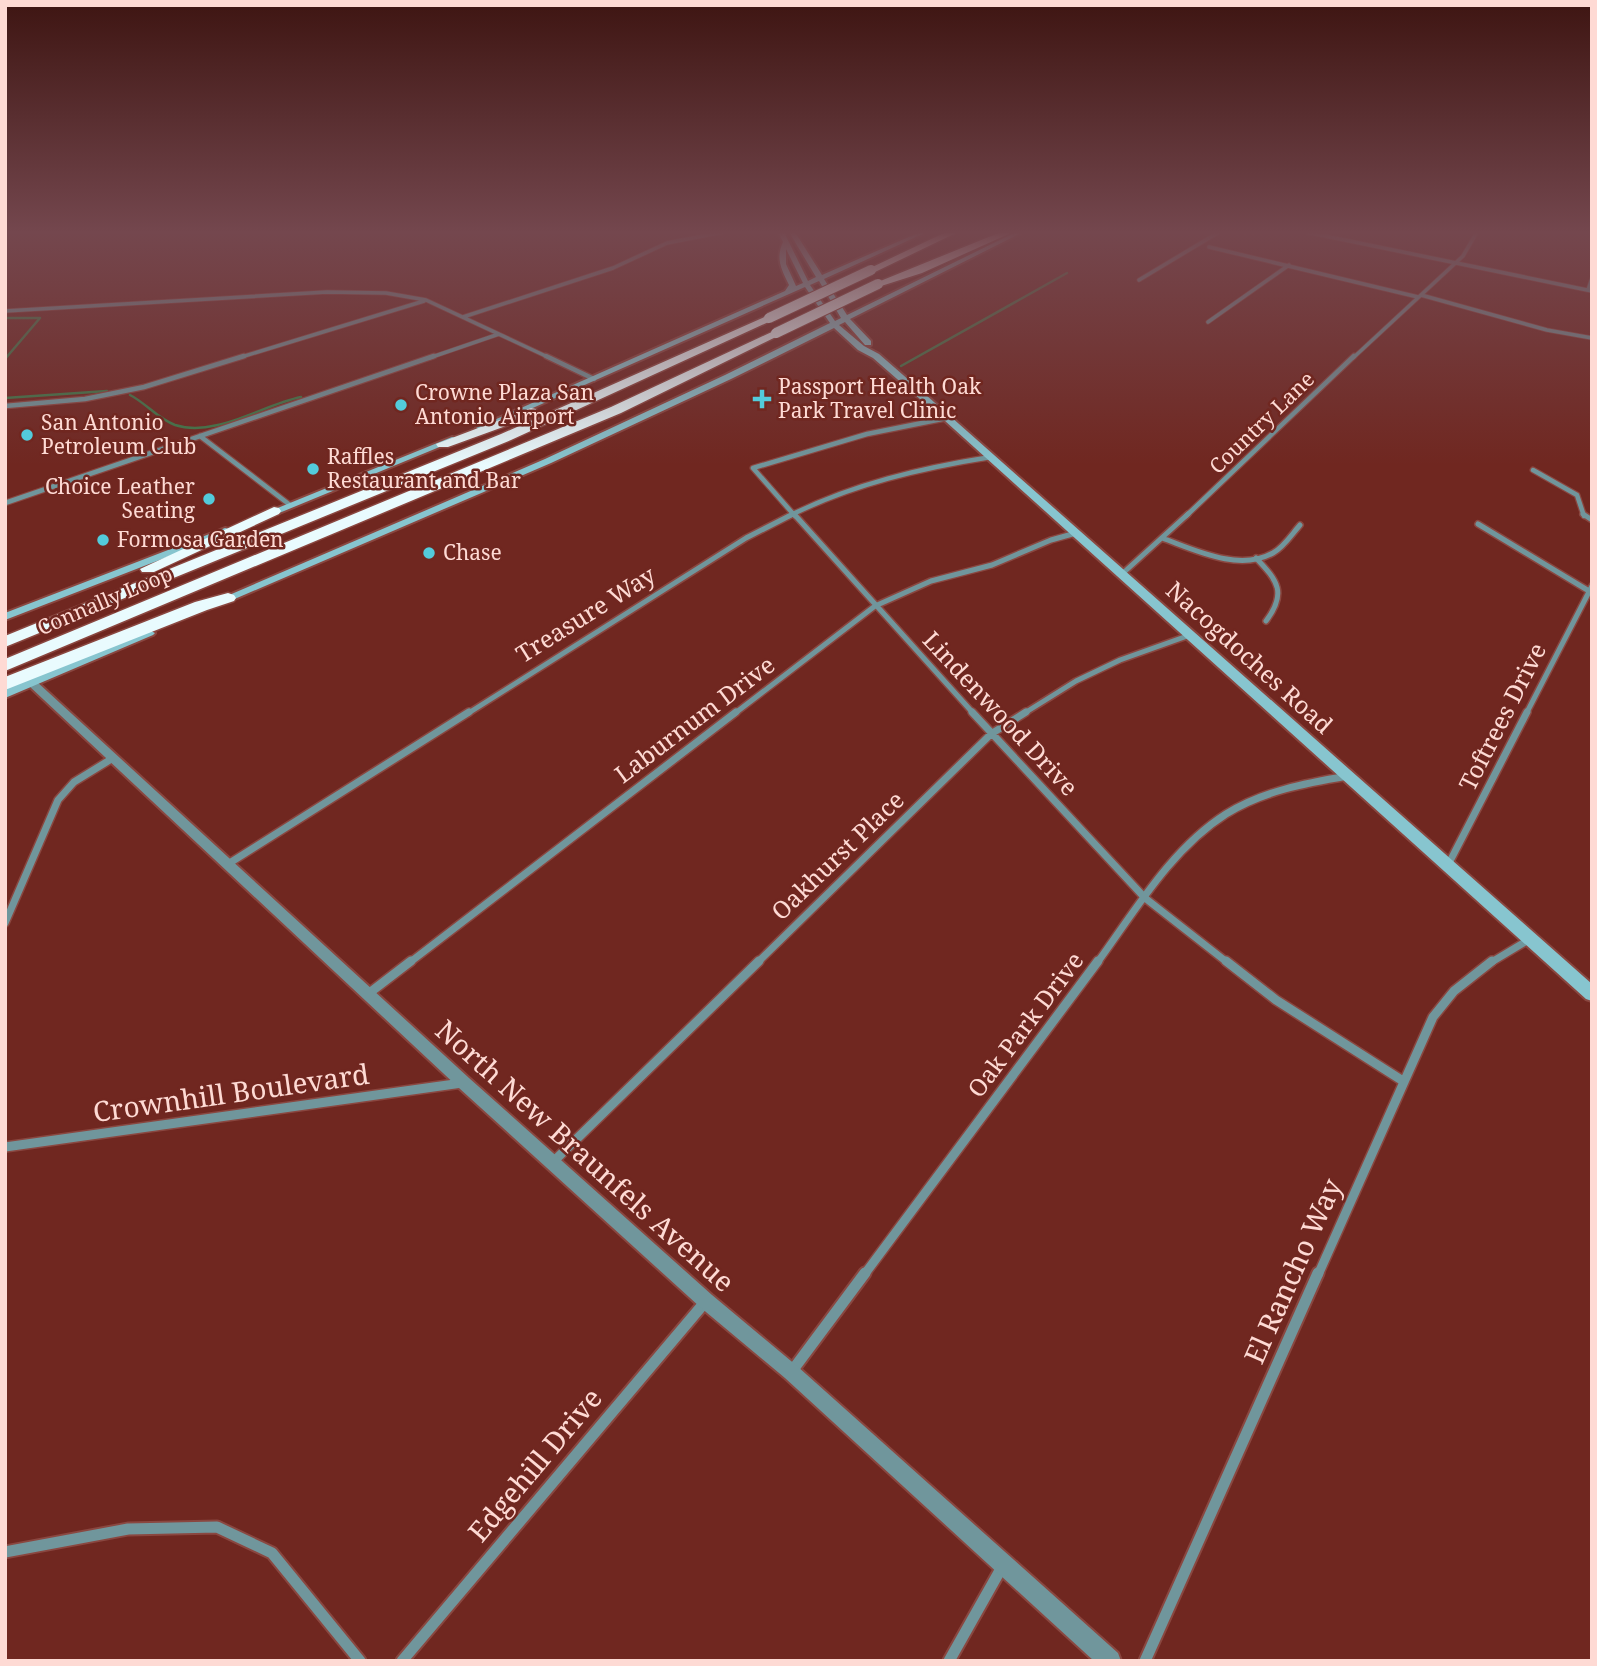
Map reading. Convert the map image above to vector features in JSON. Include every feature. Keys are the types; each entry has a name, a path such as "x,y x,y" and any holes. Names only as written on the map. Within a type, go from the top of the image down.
{"highway":[{"name":"Connally Loop","path":"5,642 506,437 779,310"},
{"name":"Connally Loop","path":"5,666 616,410 824,310"},
{"path":"443,444 539,409 765,316"},
{"path":"5,631 274,511"},
{"path":"5,684 201,606 228,598"}],"main road":[{"path":"5,617 443,444 747,310"},
{"path":"803,310 812,324 806,337"},
{"name":"Nacogdoches Road","path":"824,310 834,324 853,341 876,356 947,418 1592,994"},
{"name":"Nacogdoches Road","path":"840,310 876,356"},
{"path":"5,694 548,461 862,310"},
{"path":"806,337 830,336 853,341"}],"street":[{"path":"5,311 27,310"},
{"path":"5,406 85,399 144,387 394,310"},
{"path":"447,310 594,379"},
{"path":"463,317 485,310"},
{"path":"1208,322 1225,310"},
{"name":"Country Lane","path":"1122,574 1404,310"},
{"path":"1471,310 1547,330 1592,338"},
{"path":"5,503 499,334"},
{"name":"Lindenwood Drive","path":"947,418 867,434 752,468 991,734 1145,898 1276,1000 1403,1081"},
{"path":"200,436 290,505"},
{"name":"Treasure Way","path":"228,864 706,561 794,514 859,488 914,472 991,457"},
{"path":"1533,470 1577,495 1583,515 1592,520"},
{"path":"1478,524 1591,589"},
{"path":"1161,538 1217,556 1255,558 1270,555 1279,549 1300,525"},
{"name":"Laburnum Drive","path":"367,995 875,606 930,581 992,565 1051,540 1076,533"},
{"path":"1255,558 1272,575 1279,596 1278,608 1266,621"},
{"name":"Toftrees Drive","path":"1448,865 1591,589"},
{"name":"Oakhurst Place","path":"553,1162 991,734 1076,681 1120,660 1190,635"},
{"name":"North New Braunfels Avenue","path":"32,683 367,995 706,1301 791,1372 1002,1566 1110,1661"},
{"path":"5,923 58,800 74,782 113,758"},
{"name":"Oak Park Drive","path":"791,1372 1145,898 1194,839 1236,808 1286,788 1348,776"},
{"name":"El Rancho Way","path":"1144,1661 1433,1017 1446,998 1480,966 1530,939"},
{"name":"Crownhill Boulevard","path":"5,1147 464,1083"},
{"name":"Edgehill Drive","path":"402,1661 706,1301"},
{"path":"5,1552 128,1529 217,1527 272,1553 360,1661"},
{"path":"949,1661 1002,1566"}],"waterway":[{"path":"901,366 1001,310"},
{"path":"5,318 40,318 5,359"},
{"path":"5,398 107,391"},
{"path":"130,395 169,422 190,428 222,424 301,397"}],"place":[{"name":"Passport Health Oak Park Travel Clinic","path":"762,399"},
{"name":"Crowne Plaza San Antonio Airport","path":"401,405"},
{"name":"San Antonio Petroleum Club","path":"27,435"},
{"name":"Raffles Restaurant and Bar","path":"313,469"},
{"name":"Choice Leather Seating","path":"209,499"},
{"name":"Formosa Garden","path":"103,540"},
{"name":"Chase","path":"429,553"}]}
